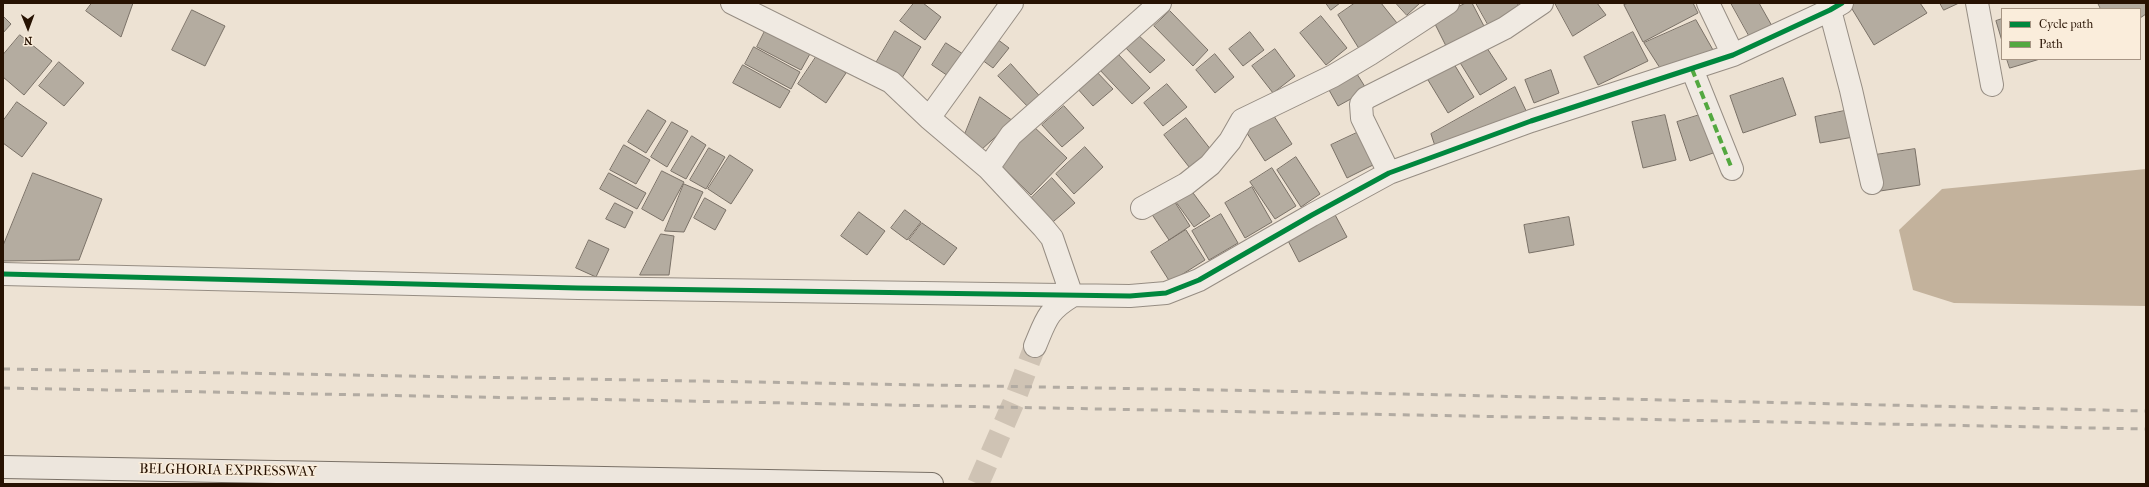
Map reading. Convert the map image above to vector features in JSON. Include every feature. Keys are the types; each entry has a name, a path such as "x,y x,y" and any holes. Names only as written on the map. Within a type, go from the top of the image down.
{"highway":[{"name":"BELGHORIA EXPRESSWAY","path":"3,467 932,484"}],"street":[{"path":"732,3 891,82 929,118 988,168 1052,238 1072,296"},
{"path":"929,118 1012,3"},
{"path":"988,168 1011,135 1160,3"},
{"path":"1142,208 1186,184 1210,165 1230,141 1242,120 1333,76 1370,54 1448,3"},
{"path":"1389,173 1362,118 1361,104 1373,94 1505,28 1542,3"},
{"path":"1708,3 1733,55"},
{"path":"1977,3 1992,85"},
{"path":"3,274 578,288 1072,296 1130,296 1166,292 1199,280 1389,173 1531,120 1733,55 1836,7 1851,90 1872,183"},
{"path":"1692,69 1732,169"},
{"path":"1035,346 1047,317 1056,306 1072,296"}],"shaded area":[{"path":"2146,169 2146,306 1954,303 1913,290 1899,230 1942,189"}],"building":[{"path":"92,3 133,3 121,37 86,11"},
{"path":"914,3 923,3 941,17 925,40 900,21"},
{"path":"1326,3 1340,3 1331,10"},
{"path":"1355,3 1381,3 1401,28 1363,55 1338,15"},
{"path":"1396,3 1420,3 1407,15"},
{"path":"1466,3 1472,3 1486,30 1448,50 1433,20"},
{"path":"1476,3 1517,3 1520,8 1489,26"},
{"path":"1555,3 1597,3 1606,15 1573,36"},
{"path":"1629,3 1693,3 1698,13 1643,42 1624,5"},
{"path":"1731,3 1759,3 1772,26 1751,39"},
{"path":"1920,3 1927,13 1874,45 1849,4"},
{"path":"1940,3 1959,3 1944,10"},
{"path":"2098,3 2146,3 2146,14 2141,17 2141,8 2100,8"},
{"path":"192,10 225,26 205,66 172,50"},
{"path":"1170,11 1208,50 1193,66 1154,26"},
{"path":"3,16 11,24 3,33"},
{"path":"1321,16 1347,48 1326,65 1300,33"},
{"path":"2001,19 2001,38 1996,21"},
{"path":"1696,20 1717,57 1660,68 1644,43"},
{"path":"766,29 811,52 801,70 757,47"},
{"path":"895,31 921,47 902,78 876,63"},
{"path":"1250,32 1264,50 1243,66 1229,49"},
{"path":"1633,32 1648,61 1598,85 1584,57"},
{"path":"1136,33 1165,60 1150,73 1123,45"},
{"path":"20,35 52,61 24,95 3,77 3,55"},
{"path":"993,36 1009,48 993,68 978,57"},
{"path":"946,43 966,56 951,78 932,65"},
{"path":"1485,45 1507,79 1480,95 1459,61"},
{"path":"754,47 800,72 791,89 745,64"},
{"path":"1275,49 1295,76 1273,93 1252,66"},
{"path":"818,54 846,73 826,103 798,84"},
{"path":"1118,54 1150,88 1132,104 1098,68"},
{"path":"1215,54 1234,77 1215,93 1196,70"},
{"path":"2007,60 2037,60 2010,68"},
{"path":"59,62 84,83 64,106 39,86"},
{"path":"1011,64 1044,101 1032,111 998,76"},
{"path":"1454,64 1474,97 1448,113 1428,80"},
{"path":"743,65 790,91 780,108 733,83"},
{"path":"1095,70 1113,89 1093,106 1076,87"},
{"path":"1551,70 1559,93 1534,103 1525,80"},
{"path":"1357,74 1367,90 1338,106 1329,90"},
{"path":"1783,78 1796,115 1743,133 1730,96"},
{"path":"1167,84 1187,107 1163,126 1144,103"},
{"path":"1515,87 1528,115 1435,146 1431,134"},
{"path":"980,97 1013,121 981,150 965,134"},
{"path":"17,102 47,123 22,157 3,143 3,121"},
{"path":"1064,106 1084,128 1062,147 1042,125"},
{"path":"1854,109 1859,136 1820,143 1815,117"},
{"path":"648,110 666,121 646,153 628,142"},
{"path":"1270,110 1292,144 1265,161 1243,127"},
{"path":"1706,113 1719,151 1690,161 1677,122"},
{"path":"1665,115 1676,160 1643,168 1632,122"},
{"path":"1186,118 1215,155 1193,172 1164,135"},
{"path":"672,122 688,131 667,167 651,157"},
{"path":"1032,125 1067,158 1031,195 997,162"},
{"path":"1363,130 1379,162 1347,178 1331,145"},
{"path":"692,136 706,145 686,179 671,171"},
{"path":"624,145 650,160 636,184 610,170"},
{"path":"1085,147 1103,167 1074,194 1056,174"},
{"path":"709,148 725,157 706,189 690,180"},
{"path":"1915,149 1920,185 1880,191 1875,155"},
{"path":"730,155 753,170 731,204 708,189"},
{"path":"1296,157 1320,194 1301,207 1277,170"},
{"path":"1272,168 1296,206 1275,219 1250,182"},
{"path":"662,171 684,182 663,221 642,209"},
{"path":"33,173 102,199 79,260 3,261 3,246"},
{"path":"609,173 646,193 637,209 600,189"},
{"path":"1052,178 1075,203 1047,227 1026,203"},
{"path":"684,184 703,192 684,232 665,231"},
{"path":"1188,186 1210,216 1194,227 1173,198"},
{"path":"1252,187 1272,222 1245,238 1225,203"},
{"path":"1171,196 1190,226 1169,240 1149,210"},
{"path":"705,198 726,210 715,230 694,218"},
{"path":"615,203 633,212 625,228 606,219"},
{"path":"905,210 921,222 907,240 891,228"},
{"path":"1333,211 1347,237 1299,262 1285,235"},
{"path":"859,212 885,231 867,255 841,236"},
{"path":"1221,214 1238,243 1209,260 1192,231"},
{"path":"1569,217 1574,245 1529,253 1524,225"},
{"path":"922,223 957,248 944,265 909,240"},
{"path":"1186,230 1205,260 1170,282 1151,252"},
{"path":"661,234 674,236 669,275 640,275"},
{"path":"589,240 609,249 596,277 576,268"}],"tunnel":[{"path":"978,484 1015,399 1035,346"}],"railway":[{"path":"3,369 1273,391 2146,411"},
{"path":"3,388 2146,429"}],"marked path":[{"path":"1692,69 1732,169"}],"cycle path":[{"path":"3,274 578,288 1130,296 1166,293 1199,280 1389,173 1531,121 1733,55 1842,3"}]}
